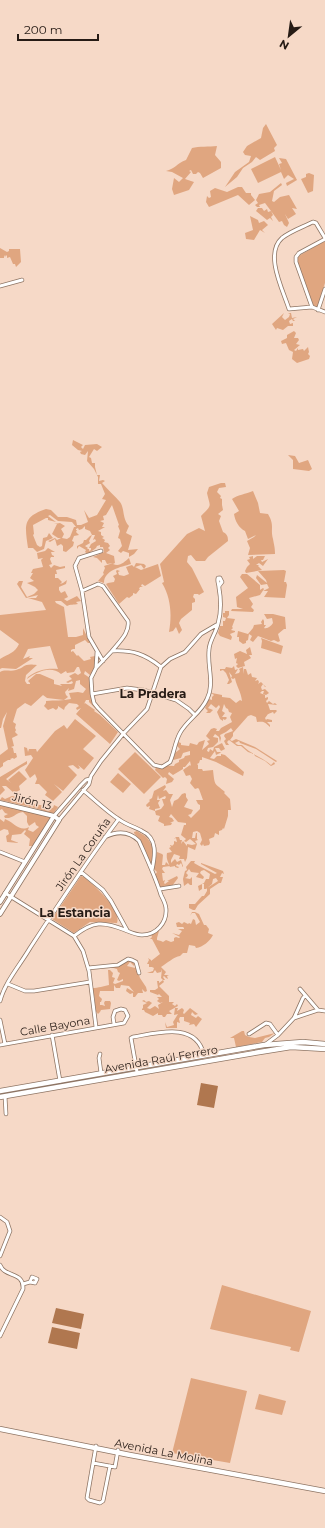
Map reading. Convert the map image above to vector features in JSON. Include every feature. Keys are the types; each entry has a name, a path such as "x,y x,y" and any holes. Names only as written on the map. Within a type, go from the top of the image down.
{"main road":[{"name":"Avenida Raúl Ferrero","path":"0,1092 60,1080 264,1045 302,1042 325,1044"},
{"name":"Avenida Raúl Ferrero","path":"2,1097 137,1072 291,1047 325,1049"},
{"name":"Avenida La Molina","path":"0,1428 96,1447 325,1488"},
{"name":"Avenida La Molina","path":"118,1451 325,1491"}],"street":[{"path":"312,307 296,262 296,257 299,253 325,239 315,222 288,234 281,239 276,246 274,262 289,309 312,307 325,312"},
{"path":"0,286 22,280"},
{"path":"318,310 325,289"},
{"path":"101,551 79,558 76,563 75,571 82,591 89,637 103,660"},
{"path":"82,591 98,584 103,586 128,621 129,628 112,651 96,668 91,678 94,703 154,766 162,767 170,762 175,743 180,732 208,699 212,677 208,651 220,617 219,586"},
{"path":"0,914 59,820 90,783 90,779 101,762 123,734 144,712 153,693 162,667 170,659 185,652 198,636 218,624"},
{"path":"207,631 212,634 213,638"},
{"path":"112,651 138,653 146,656 162,667"},
{"path":"96,668 97,652"},
{"path":"92,694 127,688 153,693 181,703 195,716"},
{"path":"0,902 54,816 81,785 86,780 90,779"},
{"path":"83,790 118,820 143,831 152,840 155,849 152,870"},
{"name":"Jirón 13","path":"0,803 54,816 59,820"},
{"name":"Jirón La Coruña","path":"0,1001 8,984 48,920 118,820"},
{"path":"131,835 134,828"},
{"path":"74,936 91,924 113,925 142,935 155,932 160,928 166,916 166,908 160,889 139,841 131,835 118,833 105,837"},
{"path":"0,852 25,862"},
{"path":"81,872 103,890 128,931"},
{"path":"160,889 179,886"},
{"path":"5,893 74,936 83,951 88,968 96,1027"},
{"path":"113,925 118,924 120,919"},
{"path":"88,968 118,965 128,959 136,962 139,973"},
{"path":"8,984 26,991 34,991 90,982"},
{"path":"300,989 318,1010"},
{"path":"264,1045 278,1035 294,1018 305,996"},
{"name":"Calle Bayona","path":"0,1045 114,1024 126,1021 128,1016 125,1010 121,1009 115,1011 113,1017 114,1024"},
{"path":"294,1018 318,1010 325,1011"},
{"path":"0,1020 5,1044"},
{"path":"249,1034 266,1023 270,1024 278,1035"},
{"path":"137,1072 132,1037 165,1032 179,1032 186,1034 198,1042 204,1055"},
{"path":"52,1035 62,1086"},
{"path":"100,1054 98,1058 101,1073"},
{"path":"2,1097 6,1114"},
{"path":"0,1217 8,1222 10,1232 0,1256"},
{"path":"0,1265 3,1270 17,1276 23,1284 23,1289 0,1336"},
{"path":"23,1284 30,1282"},
{"path":"96,1447 87,1498 90,1501 100,1503 104,1499 110,1466"},
{"path":"93,1463 115,1467 118,1451"}],"shaded area":[{"path":"266,124 277,145 274,148 275,151 260,160 256,157 225,187 235,172 249,162 251,156 245,155 243,152 247,146 261,138 263,128"},
{"path":"217,146 215,155 221,162 221,168 203,178 198,172 193,174 191,170 189,171 191,172 185,179 194,182 189,190 174,195 172,189 174,178 179,182 183,178 172,172 166,171 186,160 192,148"},
{"path":"275,157 281,170 279,164 282,163 279,158 286,159 297,180 287,186 286,183 294,179 288,175 284,179 281,172 258,183 251,169"},
{"path":"309,173 314,175 313,191 308,193 301,179 306,177 306,174"},
{"path":"281,183 282,185 274,191 272,201 274,202 280,197 289,195 297,209 292,208 296,214 288,219 285,214 289,223 287,227 282,221 279,222 265,203 259,205 260,207 255,205 258,203 256,200 259,194 270,192"},
{"path":"238,187 242,187 246,193 251,193 255,200 249,205 238,195 209,207 206,202 207,196 209,198 211,197 210,191 215,188 227,192"},
{"path":"258,208 262,208 264,211 267,209 268,212 271,211 273,221 270,218 267,220 256,211"},
{"path":"250,216 258,220 259,223 264,221 268,225 262,230 265,233 260,230 254,240 246,239 245,233 253,230"},
{"path":"325,242 325,283 317,307 314,307 297,257"},
{"path":"0,248 7,252 9,249 20,249 21,262 16,267 10,257 7,258 6,255 5,257 4,255 4,258 0,258"},
{"path":"284,313 282,317 285,320 289,317 290,314 288,313 291,313 292,318 297,317 293,319 295,321 292,319 289,321 290,324 293,323 293,326 288,326 283,330 277,328 276,330 272,324"},
{"path":"294,331 296,333 294,338 298,338 299,340 296,344 300,345 294,350 296,351 298,348 298,350 303,349 304,351 308,347 308,354 310,356 309,359 297,363 292,359 293,352 289,350 286,343 282,344 281,341 287,338 287,335"},
{"path":"73,440 83,445 81,447 83,449 85,445 97,444 102,447 97,451 94,449 89,457 91,458 92,463 95,463 97,475 87,461 88,451 85,455 81,454 80,452 82,451 78,450 72,445"},
{"path":"288,455 295,456 299,463 308,460 312,469 309,471 293,469 293,460"},
{"path":"97,475 100,475 99,481 105,481 102,483 122,505 125,520 129,526 126,533 132,536 128,550 138,549 129,557 129,553 123,551 121,553 118,551 122,546 120,539 118,538 120,531 119,525 112,505 106,515 103,516 104,520 100,521 104,523 102,527 105,527 98,531 101,532 101,535 104,537 102,538 105,540 104,542 108,543 110,546 108,548 110,550 106,553 114,556 115,563 113,564 120,564 129,558 131,564 110,572 104,583 98,581 104,574 104,566 113,563 107,564 105,560 102,560 102,563 97,558 93,557 104,552 103,547 100,547 100,545 97,546 88,554 85,552 86,550 79,546 77,549 77,546 92,535 90,531 85,529 85,526 79,530 78,528 76,529 76,532 79,535 74,536 72,541 74,542 73,546 66,552 63,551 63,546 61,544 57,546 55,539 50,542 48,541 55,538 57,540 61,538 58,538 52,534 57,524 54,524 60,523 65,526 61,529 64,534 62,538 67,539 70,537 74,527 76,527 72,522 58,521 50,515 48,516 56,522 46,518 33,525 33,535 37,545 40,547 42,546 43,538 47,537 49,533 53,538 46,541 44,549 37,552 33,548 28,548 26,534 29,519 38,512 46,509 51,510 58,517 67,517 76,520 77,525 88,522 84,510 89,518 97,515 106,500 102,499 105,494 101,484 98,484","holes":["92,535 95,535 93,540 95,539 96,541 91,544 89,548 91,548 91,550 89,551 89,549 85,546 90,543 89,541"]},
{"path":"225,483 226,487 219,488 217,492 222,499 223,510 218,514 221,516 219,521 223,532 227,535 228,541 205,561 196,561 191,555 188,556 187,562 192,568 204,592 199,595 194,594 193,597 195,602 192,603 192,610 181,619 179,623 182,630 179,634 176,627 173,631 169,632 170,607 162,583 164,582 160,564 187,534 199,528 205,531 201,516 210,505 207,493 209,487"},
{"path":"253,491 260,513 268,514 271,521 275,554 248,555 250,548 247,541 256,535 248,539 245,531 239,526 235,519 234,514 239,511 232,499 236,496"},
{"path":"48,548 55,552 51,552 54,557 51,557 50,559 52,564 49,565 51,568 54,565 60,567 65,566 65,568 56,570 57,574 55,574 55,578 58,578 62,582 60,584 67,580 66,584 59,587 61,593 65,591 68,597 64,599 67,601 77,596 81,601 76,602 78,604 67,606 61,601 55,601 64,607 68,637 83,635 83,628 90,643 85,640 75,645 75,649 71,650 71,652 73,651 84,661 91,659 90,657 97,657 92,673 90,675 85,671 84,674 90,678 93,696 98,709 119,732 89,702 89,700 86,700 84,704 85,703 95,710 94,711 118,732 110,744 76,714 81,708 77,710 76,708 79,706 77,704 69,703 64,710 58,706 56,710 53,708 48,710 44,706 46,701 65,700 71,699 69,693 83,693 86,689 80,684 80,680 76,681 74,689 68,691 69,688 65,692 68,697 64,700 47,698 43,695 31,706 25,703 17,709 13,722 16,724 15,732 18,735 12,738 14,746 11,747 13,748 14,753 16,753 17,757 3,763 3,766 0,768 0,755 8,749 3,726 7,712 0,728 0,672 16,670 27,665 37,665 26,675 25,681 27,684 30,684 28,681 36,674 40,674 54,680 54,684 62,686 60,684 73,683 72,681 68,683 66,682 72,679 69,676 75,673 78,675 81,673 79,667 77,667 74,672 67,673 66,671 61,674 53,670 44,670 35,674 27,679 39,671 46,669 58,669 50,646 28,649 23,659 30,656 29,658 33,658 16,669 0,669 0,659 13,651 19,644 0,630 0,615 46,610 42,602 28,598 36,598 38,595 26,598 17,584 19,581 23,581 21,587 27,597 34,594 38,590 27,583 34,581 30,578 33,573 31,573 33,569 43,567 41,560 43,558 38,559 37,553 45,551"},
{"path":"253,556 253,559 257,556 265,556 263,560 261,560 262,562 268,559 263,566 259,563 256,565 259,565 258,566 262,570 246,573 245,571 250,564 247,560 250,559 249,557"},
{"path":"136,563 144,564 146,566 144,569 158,564 161,576 145,586 142,584 141,586 143,587 140,587 136,594 133,593 133,595 129,598 127,597 119,604 106,584 114,582 115,579 113,576 117,574 117,570 120,571 118,572 119,575 124,576 129,574 126,567 132,565 134,567","holes":["141,565 144,569 141,570 135,567"]},
{"path":"258,571 286,571 284,582 286,582 287,585 285,598 264,597 268,591 263,591 269,588 267,584 261,585 256,578 257,575 267,583"},
{"path":"242,574 247,574 260,585 260,590 263,588 264,589 260,595 249,598 253,604 251,607 254,610 253,612 231,611 232,609 243,609 237,607 236,597 248,588 240,577"},
{"path":"225,611 229,611 227,618 235,619 231,630 235,632 230,634 232,637 231,640 220,636 218,633 220,626 223,626 223,621 225,621 226,618 223,617 223,613 225,613"},
{"path":"264,614 273,614 285,617 286,629 278,634 280,641 271,641 258,636 253,642 250,640 252,636 249,634 246,643 243,644 239,641 239,637 237,637 238,631 248,634 254,625 262,624 261,622 263,619 264,625 266,625 264,628 268,628 273,623 272,618 267,619"},
{"path":"261,638 283,646 281,654 261,648"},
{"path":"250,647 252,655 249,655 251,658 244,662 245,666 238,668 236,666 238,664 236,663 237,658 235,659 234,654 240,651 247,654 246,650"},
{"path":"234,666 235,670 238,669 235,674 239,673 239,669 243,667 244,674 244,669 246,669 248,675 251,673 252,677 257,678 255,681 258,680 258,684 261,682 263,684 261,687 262,690 265,689 269,693 266,695 263,694 264,691 262,691 260,693 265,695 265,698 268,697 266,701 267,703 269,701 277,705 268,704 270,710 277,711 274,714 273,712 268,714 265,718 266,720 272,720 272,722 267,722 270,727 264,722 257,722 256,717 251,715 248,716 233,733 230,740 232,741 236,739 255,747 277,761 276,762 256,749 240,743 239,741 235,743 242,745 253,754 229,740 227,742 229,745 226,745 224,741 226,739 224,736 225,734 233,731 231,728 220,735 220,742 219,737 215,734 213,737 218,738 218,742 213,747 208,748 207,751 209,752 210,749 213,751 214,747 222,743 225,749 221,751 219,748 215,748 217,752 221,752 216,755 215,751 210,758 214,759 217,756 221,756 221,754 225,755 244,772 243,776 216,762 202,757 202,760 200,760 197,764 198,769 202,769 203,771 213,770 216,784 230,799 231,810 228,810 228,816 224,829 223,828 219,831 219,835 215,833 214,837 209,839 209,845 204,846 203,844 202,846 200,844 202,840 200,833 197,831 193,832 192,838 195,838 197,833 198,840 195,841 197,844 195,850 188,847 185,862 184,859 179,859 180,856 174,854 171,863 175,859 177,862 181,860 182,867 181,863 179,865 177,864 176,866 179,867 178,868 175,866 170,867 167,860 167,853 172,852 169,848 171,847 170,845 172,846 174,844 174,841 177,842 176,838 174,839 176,837 179,837 180,840 182,840 181,844 183,841 187,846 187,844 196,844 190,839 186,842 184,841 186,839 181,835 186,823 178,822 171,814 169,817 174,821 170,823 172,823 171,825 164,826 164,824 158,821 160,816 156,815 155,811 149,809 150,806 147,807 146,805 152,798 154,791 165,785 166,787 163,791 166,790 169,794 173,794 170,800 172,807 174,801 185,793 188,800 184,807 193,810 191,814 188,815 191,818 200,809 200,805 196,800 203,800 199,789 195,789 190,783 192,779 190,775 186,776 183,770 190,765 191,766 190,761 185,767 183,767 183,769 173,775 169,772 168,774 174,779 172,782 166,784 167,779 165,777 163,778 155,770 157,765 174,766 179,762 179,760 190,755 190,751 183,753 181,758 173,760 175,753 180,749 177,746 178,742 181,743 181,745 189,746 190,743 197,745 199,742 205,740 202,750 209,744 207,741 210,740 206,736 211,729 214,728 217,729 216,731 219,731 221,728 232,722 230,717 232,713 229,712 224,704 222,711 225,713 222,717 227,718 225,720 223,719 223,721 220,719 217,712 220,707 219,705 216,708 211,704 208,708 213,710 210,713 206,713 208,711 205,708 209,699 212,700 214,695 211,693 230,698 236,703 240,700 242,701 235,678 231,678 232,676 229,672 232,682 227,684 229,680 226,673 223,670 220,671 220,669 225,669 226,667 232,668","holes":["158,795 159,799 165,796 166,797 165,799 162,799 164,805 161,809 155,811 155,809 160,808 158,803 160,800 157,800"]},
{"path":"75,719 96,736 83,749 94,758 84,770 78,765 80,768 78,769 73,765 68,766 77,775 63,791 54,784 62,792 53,801 45,795 47,792 39,784 35,784 37,779 35,774 30,778 25,770 33,758 31,755 25,756 24,747 27,748 28,752 29,749 36,749 37,752 55,731 64,725 67,729"},
{"path":"135,752 161,777 144,794 118,769"},
{"path":"254,754 271,765 274,762 275,764 271,766"},
{"path":"27,761 27,764 6,779 11,783 8,780 19,771 27,779 19,786 20,790 14,793 6,786 2,786 5,790 0,795 0,777"},
{"path":"118,773 131,784 123,793 110,782"},
{"path":"12,796 23,798 22,801 26,802 53,808 54,805 58,807 53,814 35,808 0,800 2,797 5,799"},
{"path":"0,804 52,817 33,846 29,846 30,839 24,834 26,831 25,830 21,834 12,835 11,840 19,843 7,842 6,836 9,834 8,830 4,829 0,831 0,819 4,822 5,819 20,828 29,827 28,830 33,832 39,827 35,822 29,826 27,816 23,812 10,818 5,818 4,816 8,814 2,809 0,810"},
{"path":"137,831 148,839 152,846 153,863 151,866 141,842 134,833"},
{"path":"157,852 163,855 162,865 165,865 166,862 170,866 163,867 162,869 165,873 162,873 163,881 165,880 164,883 165,884 169,881 167,881 177,876 178,878 172,886 159,887 155,875 157,872 154,869"},
{"path":"191,861 195,861 194,863 215,874 217,873 201,863 223,871 224,874 222,873 220,877 223,877 221,883 210,889 210,894 198,905 195,910 189,908 189,904 195,904 202,896 204,896 207,888 204,889 204,884 202,884 206,879 209,879 210,874 204,870 201,871 200,873 204,877 203,879 196,877 199,873 191,872 189,869 186,873 188,875 185,878 190,879 192,877 192,885 188,883 184,886 183,879 185,871 187,870 186,867","holes":["216,878 218,881 208,887 212,884 213,879"]},
{"name":"La Estancia","path":"81,876 84,877 106,898 115,911 117,923 90,922 74,933 52,919"},
{"path":"202,884 202,889 199,891 198,886"},
{"path":"192,912 199,914 204,925 206,925 209,929 208,933 213,935 204,945 196,948 195,946 189,945 187,953 183,953 161,967 166,972 164,975 169,975 167,976 168,979 164,976 163,977 165,980 161,978 162,969 161,972 157,973 155,970 153,973 147,973 153,971 154,968 149,967 149,964 147,964 149,960 148,958 151,961 160,954 152,939 150,939 152,937 151,934 159,931 157,940 163,942 166,940 171,942 174,941 174,938 180,937 172,933 179,935 182,931 178,929 184,929 183,927 177,927 176,923 179,922 182,924 184,922 191,924 193,919 195,920 196,925 200,922 195,913 192,913 190,916"},
{"path":"128,960 135,963 134,966 130,962 127,966 135,968 136,966 147,991 145,992 142,989 143,993 138,993 135,997 133,997 133,993 130,994 126,991 127,988 134,992 129,986 121,985 120,988 116,988 114,985 114,991 100,991 99,996 102,999 100,1005 105,1006 105,1001 110,1001 111,1003 110,1009 101,1010 98,1014 95,1010 95,998 92,988 109,985 108,970 113,973 112,977 115,978 113,983 115,984 123,981 123,979 119,981 117,980 120,973 117,969 110,967 105,968 105,966 118,965"},
{"path":"163,980 164,982 159,986 169,996 169,1002 174,1002 172,1004 175,1006 177,1004 178,1006 169,1011 172,1014 167,1014 165,1017 158,1015 158,1013 153,1016 142,1010 143,1005 147,1003 142,1001 149,1001 152,1003 147,1008 150,1009 155,1006 159,1009 158,1005 163,1002 160,1003 157,1001 159,999 157,997 162,997 159,994 150,992 150,990 155,990 158,988 157,981 159,981 159,983"},
{"path":"175,1008 178,1008 177,1011 182,1008 184,1010 184,1014 190,1008 198,1014 195,1015 192,1012 191,1015 196,1018 198,1016 202,1019 196,1027 194,1024 189,1025 190,1023 184,1021 184,1017 180,1017 180,1023 177,1022 177,1028 166,1028 165,1022 167,1027 174,1025 173,1022 178,1014 174,1015"},
{"path":"244,1031 245,1035 255,1038 275,1033 265,1038 262,1042 236,1047 234,1038 230,1038"},
{"path":"201,1083 218,1086 214,1108 197,1105"},
{"path":"222,1285 311,1311 299,1352 290,1350 291,1347 210,1329"},
{"path":"56,1308 84,1314 81,1329 52,1323"},
{"path":"52,1327 80,1333 77,1349 48,1343"},
{"path":"191,1378 247,1391 230,1463 172,1453"},
{"path":"259,1394 286,1401 282,1415 255,1409"}],"district":[{"name":"La Pradera","path":"153,693"},
{"name":"La Estancia","path":"75,912"}]}
